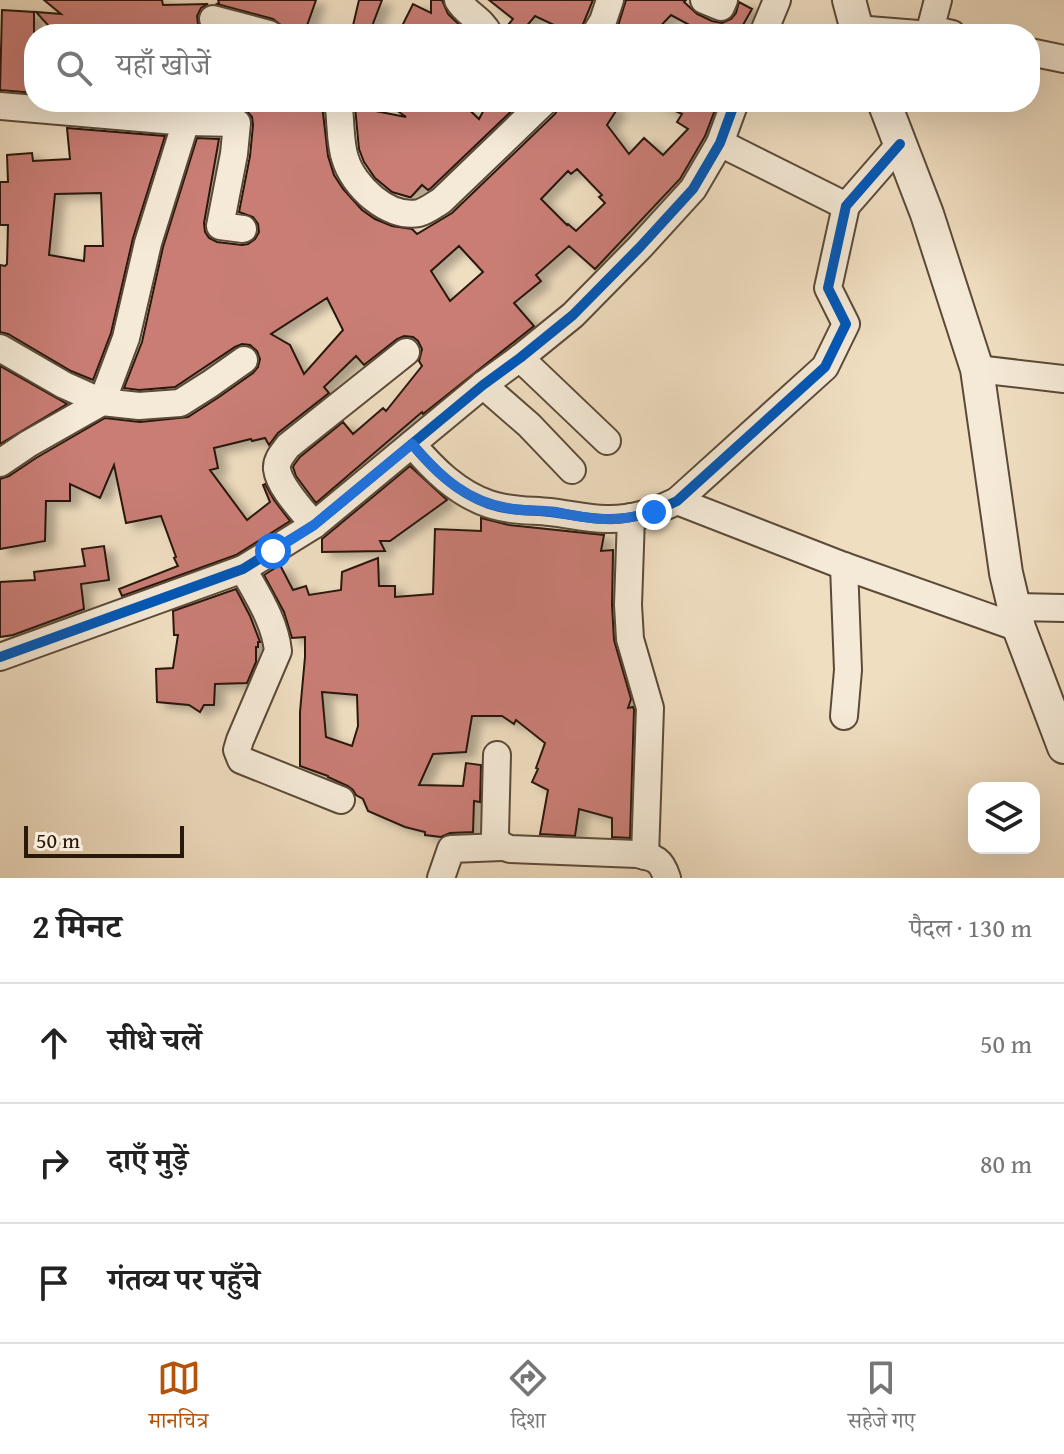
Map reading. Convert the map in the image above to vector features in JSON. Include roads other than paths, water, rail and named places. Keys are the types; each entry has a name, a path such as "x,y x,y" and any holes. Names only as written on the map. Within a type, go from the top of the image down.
{"street":[{"path":"458,0 463,8 485,24"},
{"path":"601,24 610,0"},
{"path":"704,0 721,7 724,0"},
{"path":"767,24 777,0"},
{"path":"932,24 938,0"},
{"path":"212,18 233,24"},
{"path":"1040,54 1064,59"},
{"path":"0,106 24,107"},
{"path":"0,463 102,402 126,338 148,243 189,112 237,123 220,226 243,229"},
{"path":"339,112 344,158 358,185 377,202 403,213 421,213 441,201 534,112"},
{"path":"0,657 243,569 314,525 573,315 693,189 720,143 731,112"},
{"path":"888,112 927,214 977,369 1006,573 1017,618 1061,732"},
{"path":"720,143 846,206"},
{"path":"412,444 447,482 488,504 605,519 654,512 677,501 825,367 846,324 828,288 846,206 900,144"},
{"path":"0,348 64,385 102,402 139,406 180,403 244,360"},
{"path":"314,525 283,486 277,469 279,458 288,446 406,352"},
{"path":"520,358 607,441"},
{"path":"977,369 1064,379"},
{"path":"483,385 529,425 572,470"},
{"path":"677,501 844,566 1017,618 1064,608"},
{"path":"631,517 630,639 650,708 645,856"},
{"path":"844,566 848,670 844,716"},
{"path":"243,569 270,619 278,651 237,750 241,760 341,800"},
{"path":"497,755 495,834 502,847"},
{"path":"441,878 451,849 502,847 637,854 654,858 663,866 667,878"}]}
